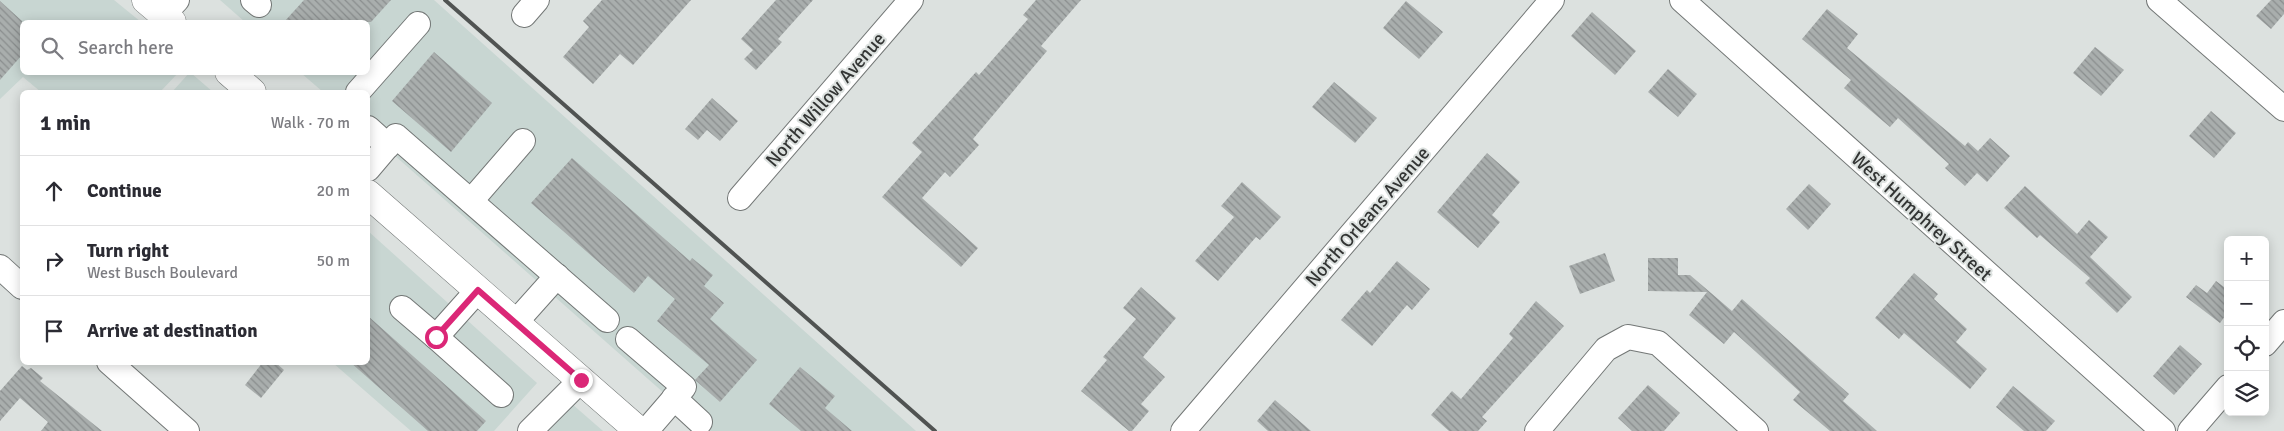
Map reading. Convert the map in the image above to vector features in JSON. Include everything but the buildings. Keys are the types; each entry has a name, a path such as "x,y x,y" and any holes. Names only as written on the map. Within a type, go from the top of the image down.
{"main road":[{"path":"232,75 250,90"},
{"path":"370,196 639,431"}],"street":[{"name":"North Willow Avenue","path":"740,198 910,0"},
{"name":"North Orleans Avenue","path":"1183,431 1552,0"},
{"name":"West Humphrey Street","path":"1682,0 2163,431"},
{"path":"2160,0 2284,109"},
{"path":"360,90 418,24"},
{"path":"370,130 388,146"},
{"path":"370,167 396,136 607,320"},
{"path":"471,201 523,142"},
{"path":"0,267 20,285"},
{"path":"516,323 557,276"},
{"path":"436,337 478,290"},
{"path":"402,308 501,394"},
{"path":"2269,339 2284,322"},
{"path":"1537,431 1606,349 1628,337 1658,343 1756,431"},
{"path":"628,339 684,387 646,431"},
{"path":"112,365 187,431"},
{"path":"530,431 581,380"},
{"path":"2190,431 2224,392"},
{"path":"674,398 700,422"}],"shaded area":[{"path":"0,0 114,0 139,20 20,20 20,75 176,75 162,90 39,90 23,77 0,99"},
{"path":"220,0 434,0 916,431 707,431 370,134 370,90 321,90 303,75 370,75 370,20 243,20"},
{"path":"187,75 193,75 211,90 174,90"},
{"path":"370,233 537,383 494,431 411,431 335,365 370,365"},
{"path":"572,404 603,431 545,431"}],"railway":[{"path":"445,0 935,431"}],"route":[{"path":"436,337 478,290 581,380"}]}
